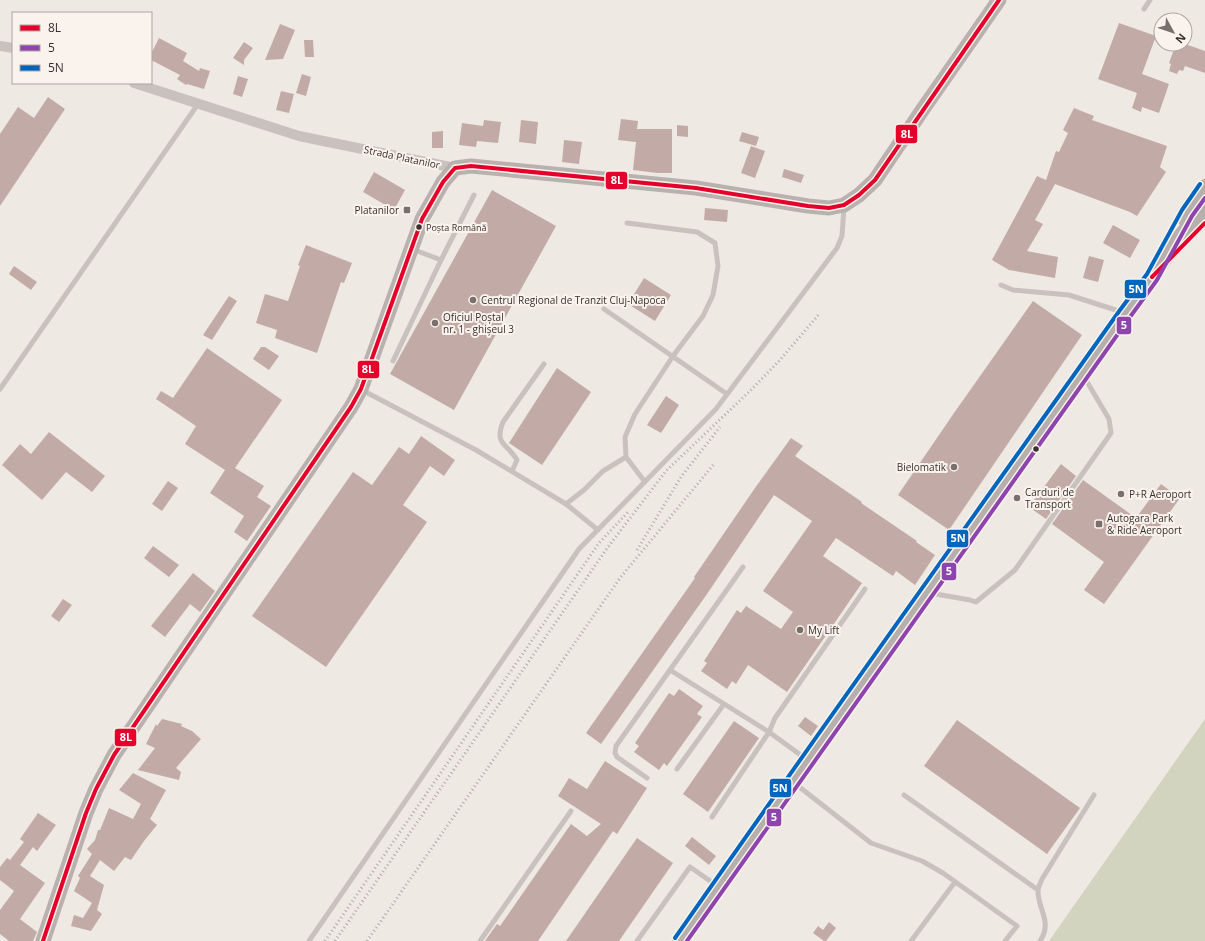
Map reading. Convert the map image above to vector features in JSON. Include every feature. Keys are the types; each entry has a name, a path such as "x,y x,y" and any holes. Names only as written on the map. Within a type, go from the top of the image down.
{"main road":[{"path":"844,205 859,196 875,180 999,0"},
{"name":"Strada Platanilor","path":"455,168 471,166 696,188 822,208 844,205"},
{"path":"43,941 86,812 114,755 339,427 351,407 361,389 422,219 443,182 455,168"},
{"path":"1152,277 1187,213 1205,187"},
{"path":"680,941 806,760 927,593 1125,313 1180,237 1205,207"},
{"path":"1152,277 1205,223"}],"street":[{"path":"0,46 12,48"},
{"name":"Strada Platanilor","path":"137,84 299,136 455,168"}],"lane":[{"path":"1144,8 1150,0"},
{"path":"0,389 198,104"},
{"path":"393,361 474,195"},
{"path":"309,941 580,549 716,409 837,248 842,236 844,205"},
{"path":"627,223 697,232 715,243 718,266 714,295 703,316 673,356 635,414 625,437 626,457 645,482"},
{"path":"411,249 441,260"},
{"path":"1001,285 1013,290 1069,295 1125,313"},
{"path":"604,309 727,394"},
{"path":"512,471 516,460 500,439 499,431 503,422 544,364"},
{"path":"927,593 976,602 1015,570 1111,433 1110,419 1082,374"},
{"path":"361,389 476,450 512,471 566,504 598,530"},
{"path":"566,504 584,490 603,471 626,457"},
{"path":"647,778 617,758 615,753 616,746 743,566"},
{"path":"712,816 769,732 775,718 866,589"},
{"path":"670,670 769,732 806,760"},
{"path":"677,768 724,704"},
{"path":"792,780 871,843 922,861 955,882 1017,926 1005,941"},
{"path":"904,795 1038,890"},
{"path":"1040,941 1043,937 1046,924 1038,890 1042,878 1094,795"},
{"path":"480,941 571,811"},
{"path":"637,941 690,867 718,887"},
{"path":"911,941 955,882"}],"green space":[{"path":"1205,719 1205,941 1049,941"}],"building":[{"path":"1119,23 1153,35 1153,44 1142,74 1169,84 1159,113 1142,107 1141,112 1132,108 1137,93 1098,79"},
{"path":"280,24 295,30 283,59 265,60"},
{"path":"159,38 187,53 183,61 199,71 200,68 210,71 204,89 186,85 177,79 180,75 152,61 152,52"},
{"path":"304,40 313,40 314,57 305,57"},
{"path":"244,42 253,48 244,60 244,65 233,58"},
{"path":"1193,47 1205,51 1205,73 1185,66 1183,71 1179,70 1177,74 1169,71 1171,64 1169,63 1173,52 1193,52"},
{"path":"302,74 311,77 306,96 296,93"},
{"path":"238,76 248,79 242,97 233,94"},
{"path":"281,91 294,94 289,113 276,110"},
{"path":"48,97 65,109 0,206 0,134 18,107 34,118"},
{"path":"1074,108 1094,116 1092,120 1167,146 1160,167 1166,172 1137,216 1055,184 1035,220 1043,224 1027,251 1058,257 1055,278 1009,270 992,260 1037,176 1046,180 1056,151 1059,152 1068,133 1063,130"},
{"path":"621,119 638,121 637,129 672,129 672,173 633,170 636,142 618,140"},
{"path":"484,120 501,122 498,143 477,141 476,147 459,145 462,123 483,126"},
{"path":"521,120 538,122 536,144 519,142"},
{"path":"677,125 688,126 688,137 677,136"},
{"path":"443,131 443,148 432,148 432,132"},
{"path":"742,132 759,137 756,146 739,141"},
{"path":"564,140 582,142 579,164 562,162"},
{"path":"751,146 765,151 755,178 741,173"},
{"path":"784,169 804,175 801,183 782,177"},
{"path":"374,172 405,190 394,210 363,192"},
{"name":"Centrul Regional de Tranzit Cluj-Napoca","path":"492,190 556,226 454,410 390,374"},
{"path":"705,208 728,210 727,222 704,220"},
{"path":"1113,225 1140,240 1130,258 1103,243"},
{"path":"306,245 352,263 344,283 341,282 317,353 275,338 277,330 256,323 265,294 288,301 300,266 298,265"},
{"path":"1089,256 1104,260 1098,282 1083,278"},
{"path":"14,266 37,282 31,290 9,274"},
{"path":"644,278 671,295 655,321 628,304"},
{"path":"229,296 237,301 212,340 203,335"},
{"path":"1033,301 1082,335 949,530 898,495"},
{"path":"261,347 265,347 279,356 269,370 253,359"},
{"path":"207,348 282,400 235,468 264,486 257,497 271,506 247,541 234,532 244,516 210,493 225,470 185,444 196,426 156,399 161,391 173,398"},
{"path":"557,368 591,392 542,465 509,443"},
{"path":"666,396 679,405 661,433 647,425"},
{"path":"49,432 105,476 92,492 66,472 42,500 2,465 20,444 31,454"},
{"path":"421,436 455,460 444,476 430,466 403,505 427,522 326,667 252,616 353,472 372,485 399,447 409,454"},
{"path":"791,438 803,446 795,456 935,555 915,585 896,571 893,576 836,538 823,556 862,583 787,692 748,665 736,684 732,681 727,689 701,671 707,663 704,661 737,610 741,613 746,606 781,629 793,612 763,591 812,521 774,495 707,594 601,744 586,733"},
{"path":"1061,464 1076,476 1046,519 1029,507"},
{"path":"1083,480 1136,518 1161,484 1180,498 1104,604 1084,590 1104,562 1052,524"},
{"path":"168,481 178,488 162,511 152,504"},
{"path":"153,546 179,565 169,577 144,558"},
{"path":"193,573 215,591 200,612 190,604 165,637 151,626"},
{"path":"63,599 72,605 59,622 51,616"},
{"path":"679,689 703,706 697,714 702,717 667,766 664,763 659,770 634,752 639,746 635,743 669,693 674,696"},
{"path":"805,717 818,726 811,736 798,726"},
{"path":"162,719 182,724 181,726 192,731 201,739 176,768 181,772 179,780 138,770 155,748 146,744 156,724 157,726"},
{"path":"957,720 1080,808 1047,854 924,766"},
{"path":"734,721 759,738 708,812 683,794"},
{"path":"605,761 647,788 617,834 613,831 538,941 485,941 497,924 500,926 571,824 587,836 601,824 558,796 569,778 587,789"},
{"path":"133,773 166,790 150,819 157,825 131,860 125,857 114,871 100,860 90,876 104,885 97,910 102,914 91,931 71,926 74,915 83,918 92,903 74,891 80,878 78,876 92,854 87,849 95,840 98,830 100,830 109,808 133,819 141,804 119,790"},
{"path":"38,813 56,825 37,851 33,847 20,865 45,883 20,919 37,932 33,941 9,941 0,934 0,910 14,891 0,880 0,867 7,858 10,860 24,842 20,839"},
{"path":"692,837 716,856 709,865 685,846"},
{"path":"637,838 673,863 619,941 566,941"},
{"path":"829,922 836,928 826,941 824,941 813,933 818,926 823,930"}],"railway":[{"path":"335,941 608,547 666,471 751,390 780,360 820,313"},
{"path":"637,550 681,477 720,427"},
{"path":"367,941 620,578 714,464"},
{"path":"325,941 599,543 629,511"}],"transit line":[{"name":"8L","path":"455,168 471,166 696,188 829,208 844,205 859,195 875,180 999,0"},
{"name":"8L","path":"43,941 86,813 96,789 114,755 351,407 361,389 422,219 443,182 455,168"},
{"name":"5N","path":"675,938 897,623 1147,274 1182,210 1200,184"},
{"name":"5","path":"687,941 1157,280 1192,216 1205,198"},
{"name":"8L","path":"1152,277 1205,223"}],"place":[{"name":"Platanilor","path":"407,210"},
{"name":"Poșta Română","path":"419,227"},
{"name":"Centrul Regional de Tranzit Cluj-Napoca","path":"473,300"},
{"name":"Oficiul Poștal nr. 1 - ghișeul 3","path":"435,323"},
{"name":"Bielomatik","path":"954,467"},
{"name":"P+R Aeroport","path":"1121,494"},
{"name":"Carduri de Transport","path":"1017,498"},
{"name":"Autogara Park & Ride Aeroport","path":"1099,524"},
{"name":"My Lift","path":"800,630"}]}
